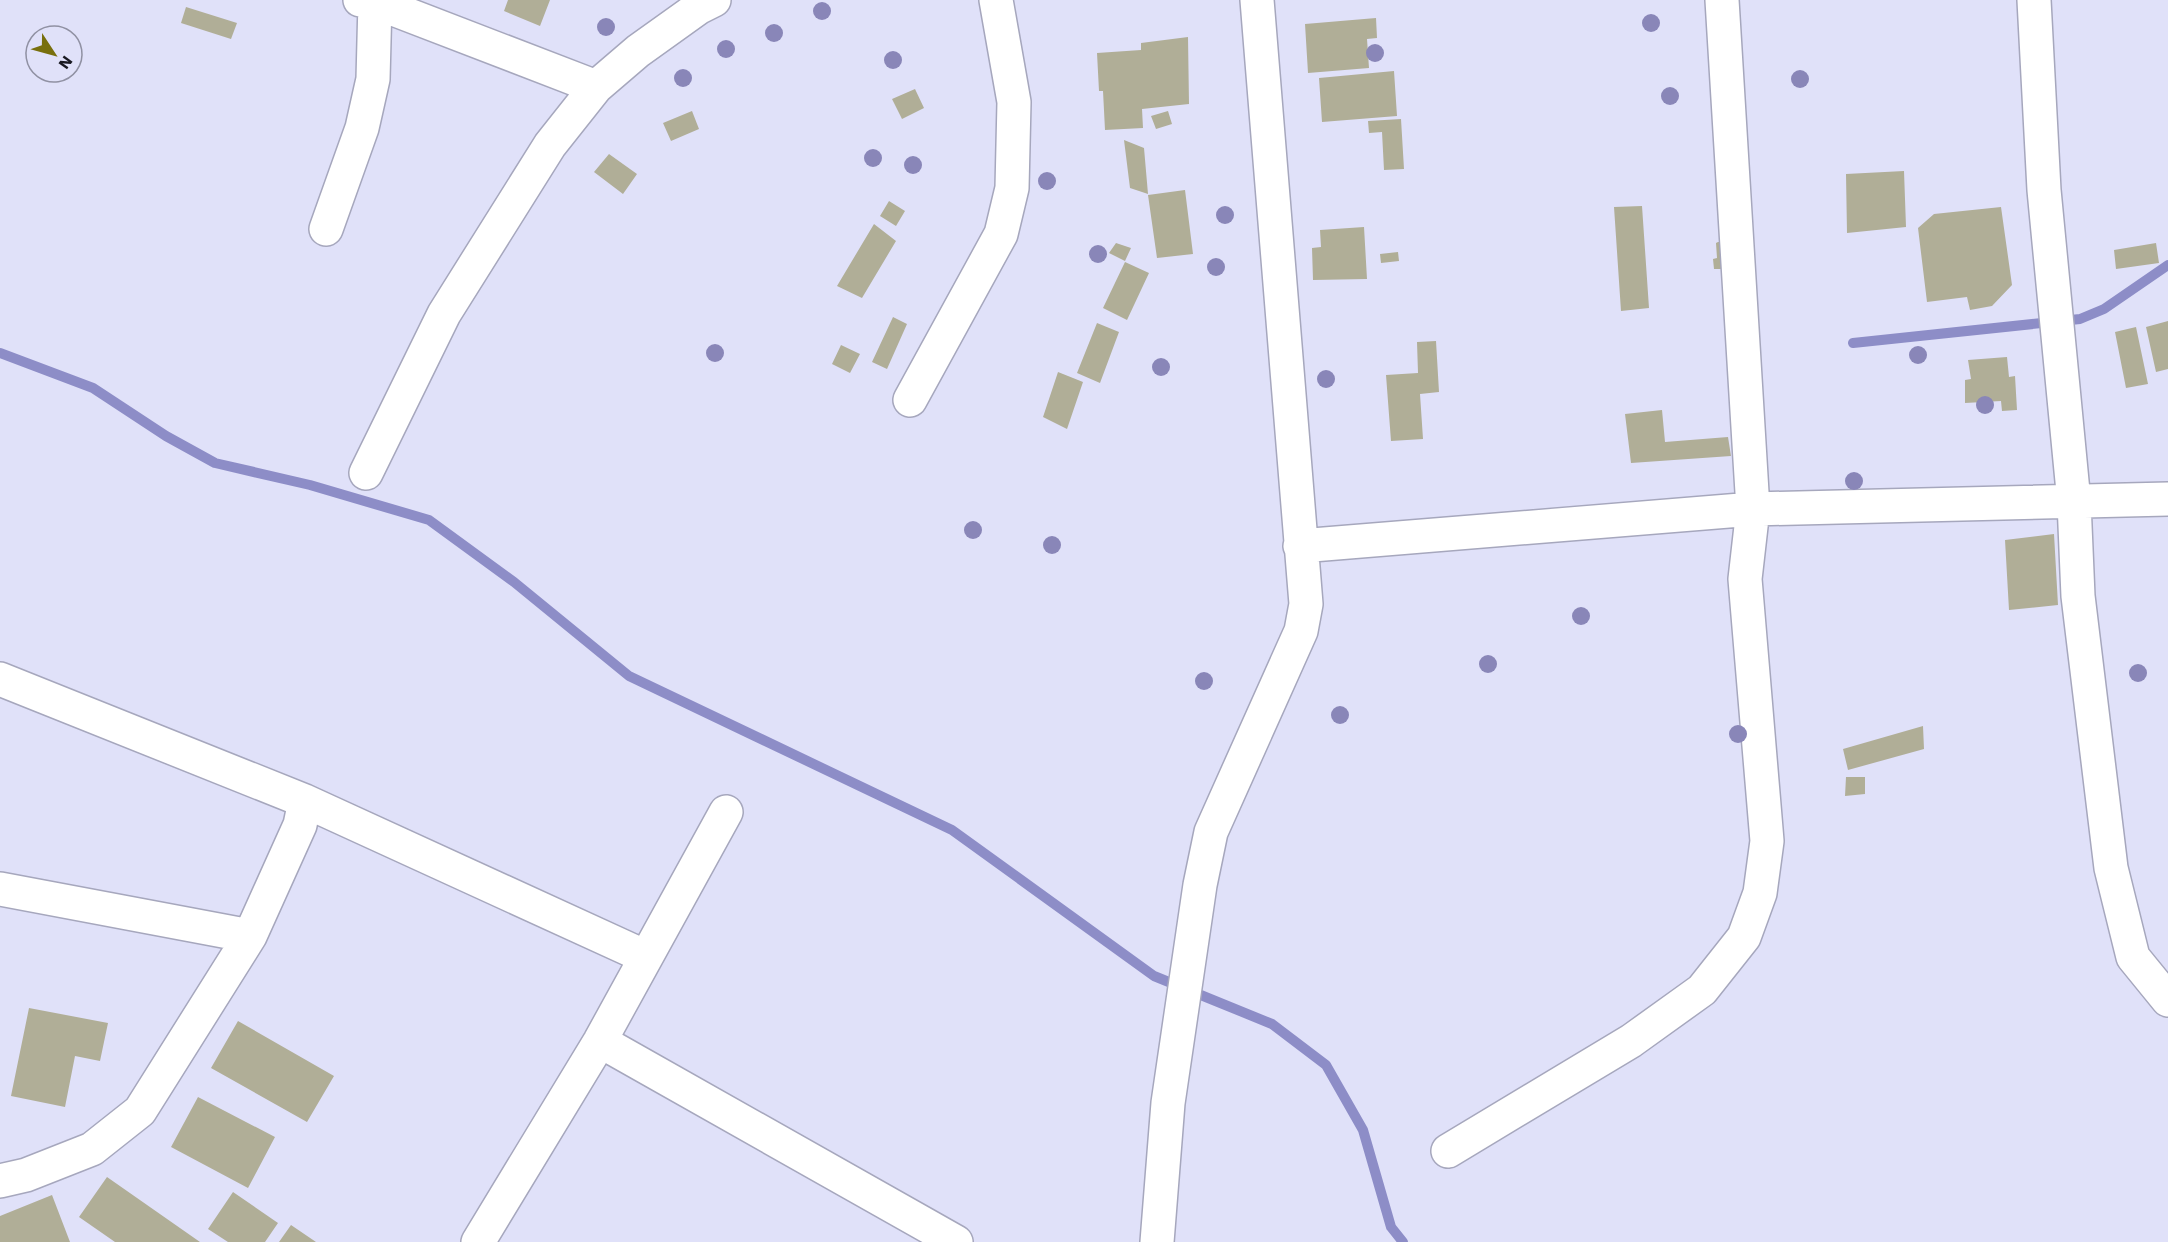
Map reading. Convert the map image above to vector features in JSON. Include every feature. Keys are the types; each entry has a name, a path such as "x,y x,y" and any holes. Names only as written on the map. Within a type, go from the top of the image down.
{"street":[{"path":"366,473 444,314 550,145 596,87 638,51 698,8 714,0"},
{"path":"910,400 1001,234 1012,188 1014,102 996,0"},
{"path":"1157,1242 1168,1103 1200,885 1212,832 1302,631 1306,604 1257,0"},
{"path":"1448,1151 1631,1041 1702,990 1744,938 1760,893 1767,841 1745,579 1753,509 1722,0"},
{"path":"2034,0 2044,190 2073,502 2078,596 2111,868 2133,957 2168,1000"},
{"path":"326,229 362,128 373,79 368,1 596,87"},
{"path":"1300,546 1753,509 2168,499"},
{"path":"0,679 305,801 646,957"},
{"path":"0,1180 26,1175 92,1149 140,1111 250,936 300,825 305,801"},
{"path":"477,1242 600,1041 726,812"},
{"path":"0,889 250,936"},
{"path":"600,1041 956,1242"}],"building":[{"path":"508,0 550,0 540,26 504,11"},
{"path":"186,7 237,23 231,39 181,23"},
{"path":"1376,18 1377,38 1367,39 1369,68 1308,73 1305,24"},
{"path":"1188,37 1189,104 1142,109 1143,128 1105,130 1103,91 1099,91 1097,53 1141,50 1141,43"},
{"path":"1394,71 1397,116 1322,122 1319,78"},
{"path":"915,89 924,108 902,119 892,99"},
{"path":"692,111 699,129 671,141 663,123"},
{"path":"1168,111 1172,124 1156,129 1151,116"},
{"path":"1401,119 1404,169 1384,170 1382,132 1369,133 1368,121"},
{"path":"1124,140 1144,148 1148,194 1130,188"},
{"path":"609,154 637,174 623,194 594,172"},
{"path":"1904,171 1906,227 1847,233 1846,174"},
{"path":"1185,190 1193,254 1157,258 1148,195"},
{"path":"889,201 905,211 896,226 880,216"},
{"path":"1642,206 1649,308 1621,311 1614,207"},
{"path":"2001,207 2012,285 1992,306 1970,310 1967,297 1927,302 1918,228 1934,214"},
{"path":"874,224 896,241 862,298 837,286"},
{"path":"1364,227 1367,279 1313,280 1312,248 1321,247 1320,230"},
{"path":"1720,242 1722,269 1714,269 1713,259 1717,258 1716,243"},
{"path":"1116,243 1131,248 1125,261 1109,253"},
{"path":"2156,243 2159,263 2116,269 2114,250"},
{"path":"1398,252 1399,261 1381,263 1380,254"},
{"path":"1125,262 1149,273 1127,320 1103,308"},
{"path":"893,317 907,324 887,369 872,362"},
{"path":"2168,321 2168,369 2156,372 2146,327"},
{"path":"1097,323 1119,332 1100,383 1077,373"},
{"path":"2136,327 2148,384 2126,388 2115,332"},
{"path":"1436,341 1439,392 1420,394 1423,439 1391,441 1386,375 1418,373 1417,342"},
{"path":"841,345 860,354 850,373 832,364"},
{"path":"2007,357 2009,377 2015,376 2017,410 2002,411 2001,401 1965,403 1965,380 1971,379 1968,360"},
{"path":"1058,372 1083,382 1067,429 1043,417"},
{"path":"1662,410 1665,442 1728,437 1731,456 1631,463 1625,414"},
{"path":"2054,534 2058,605 2009,610 2005,540"},
{"path":"1923,726 1924,749 1848,770 1843,749"},
{"path":"1846,777 1865,777 1865,794 1845,796"},
{"path":"29,1008 108,1023 100,1061 75,1056 65,1107 11,1096"},
{"path":"238,1021 334,1076 307,1122 211,1068"},
{"path":"198,1097 275,1137 248,1188 171,1147"},
{"path":"107,1177 200,1242 115,1242 79,1217"},
{"path":"233,1192 278,1223 265,1242 228,1242 208,1229"},
{"path":"52,1195 70,1242 0,1242 0,1216"},
{"path":"291,1225 316,1242 279,1242"}],"waterway":[{"path":"1853,343 2080,319 2104,309 2168,265"},
{"path":"0,353 93,388 166,436 215,463 310,485 429,520 514,582 629,676 952,830 1154,976 1272,1024 1326,1065 1363,1130 1391,1227 1403,1242"}]}
